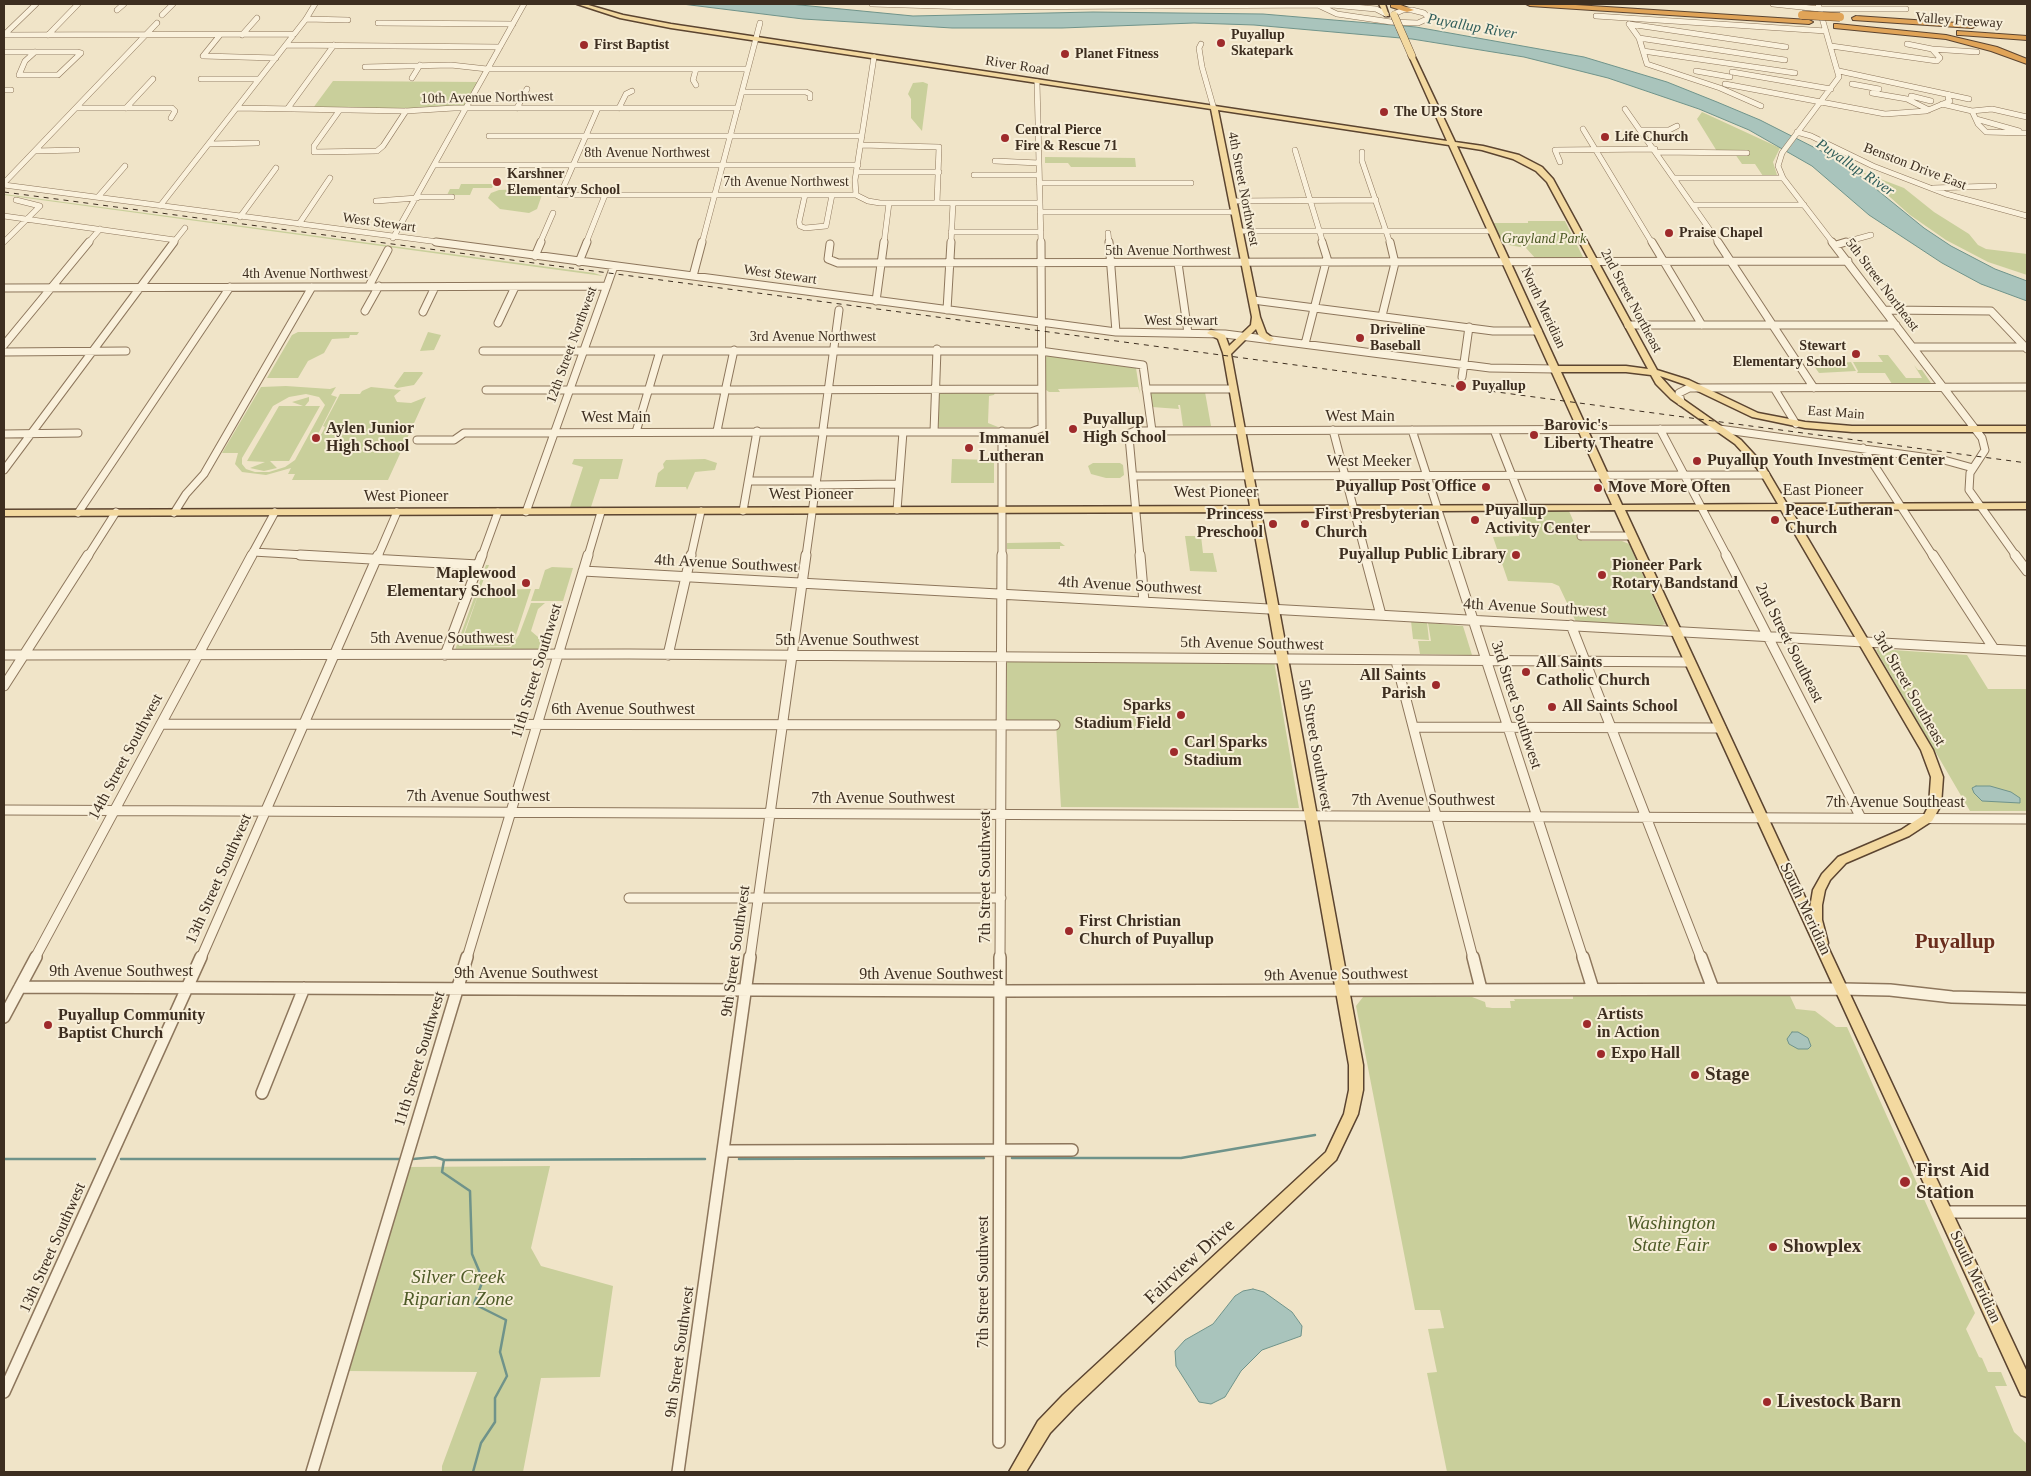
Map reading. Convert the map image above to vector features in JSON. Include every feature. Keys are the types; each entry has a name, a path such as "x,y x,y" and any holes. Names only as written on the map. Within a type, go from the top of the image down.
{"highway":[{"path":"1390,15 1392,4 1410,10"},
{"path":"1530,4 1771,20 1838,22 1953,38 1994,49 2027,62"},
{"name":"Valley Freeway","path":"1658,4 1802,15 1838,22 2027,38"},
{"name":"Valley Freeway","path":"1838,22 1936,23 2027,30"}],"main road":[{"name":"River Road","path":"580,4 649,23 1452,144"},
{"name":"North Meridian","path":"1382,4 1412,56 1583,430"},
{"name":"North Meridian","path":"1390,15 1403,53 1440,126 1452,144"},
{"name":"4th Street Northwest","path":"1214,109 1256,316 1262,334 1270,339"},
{"path":"1399,136 1438,137 1441,135 1440,126"},
{"name":"2nd Street Northeast","path":"1452,144 1478,147 1519,158 1543,172 1550,181 1653,372 1663,386 1681,402 1719,429"},
{"path":"1456,153 1458,147 1478,147"},
{"path":"1211,333 1222,338 1227,353 1255,326 1256,316"},
{"name":"5th Street Southwest","path":"1227,353 1356,1065"},
{"name":"East Main","path":"1556,369 1653,372 1697,388 1747,412 1796,424 1852,429 2027,428"},
{"name":"3rd Street Southeast","path":"1719,429 1750,454 1766,475 1927,750 1937,777 1935,804 1928,818"},
{"name":"South Meridian","path":"1583,430 2027,1388"},
{"name":"West Pioneer","path":"4,513 601,512 1618,506"},
{"name":"East Pioneer","path":"1618,506 2027,506"},
{"path":"1822,943 1816,920 1816,905 1822,883 1830,871 1842,860 1905,833 1928,818"},
{"name":"Fairview Drive","path":"1017,1472 1044,1427 1069,1401 1331,1156 1351,1114 1356,1090 1356,1065"}],"street":[{"path":"4,35 36,4"},
{"path":"48,35 78,4"},
{"path":"117,10 124,4"},
{"path":"162,15 173,4"},
{"path":"160,206 306,19 315,4"},
{"path":"393,238 524,4"},
{"path":"872,4 971,7 1319,5 1366,8 1377,8 1382,4"},
{"path":"1772,4 1906,8"},
{"path":"1319,5 1337,14 1391,22 1418,23 1429,18 1424,13 1410,10 1390,15 1380,10 1366,8"},
{"path":"1674,178 1783,178 1778,166 1782,153 1838,79 1839,72 1819,6"},
{"path":"1596,16 1826,31"},
{"path":"242,35 257,18"},
{"path":"306,19 348,20"},
{"path":"4,184 157,23"},
{"path":"378,23 513,24"},
{"path":"694,276 760,23"},
{"path":"1786,47 1628,24 1639,38 1647,64 1723,86 1821,101 1851,110 1889,114 1910,114 1929,110 1950,100 1949,97"},
{"path":"1683,25 1686,32"},
{"path":"1715,28 1720,37"},
{"path":"4,35 294,34"},
{"path":"220,35 202,56 276,58"},
{"path":"1639,38 1785,60"},
{"path":"1735,65 1732,60 1736,40"},
{"name":"4th Street Northwest","path":"1201,44 1199,48 1202,67 1214,109"},
{"path":"1907,44 1932,49 1978,52"},
{"path":"286,45 500,47"},
{"path":"288,108 334,45"},
{"path":"1831,46 1940,60 1932,49"},
{"path":"1643,51 1795,73"},
{"path":"4,52 35,52 80,52 57,76 19,76 25,61 35,52"},
{"path":"856,195 857,168 874,57"},
{"path":"1689,77 1696,71 1701,60"},
{"path":"365,67 451,65 488,70 748,69"},
{"path":"1723,86 1735,65"},
{"path":"412,78 420,66"},
{"path":"696,70 693,80 696,85"},
{"path":"1696,71 1731,74 1831,89"},
{"path":"1839,72 1949,97 1969,99"},
{"path":"126,108 153,79"},
{"path":"201,79 259,79"},
{"path":"1036,82 1042,263 1040,351 1043,425 1038,430"},
{"path":"1723,86 1761,106"},
{"path":"1850,86 1931,101"},
{"path":"518,108 527,89"},
{"path":"4,90 11,90"},
{"path":"619,108 626,94 632,91"},
{"path":"742,92 806,92 810,94 810,98"},
{"path":"1909,97 1929,110"},
{"path":"1942,104 1972,111 1987,108 2027,117"},
{"path":"76,108 174,108 171,118"},
{"name":"10th Avenue Northwest","path":"237,108 339,111 406,111 466,108 738,108"},
{"path":"573,165 598,108"},
{"path":"1624,109 1642,130 1814,388"},
{"path":"339,111 314,146 314,151 377,151 383,146 406,111"},
{"path":"1972,111 1986,132 2027,132"},
{"path":"1976,119 2027,132"},
{"path":"1642,130 1670,130 1677,126"},
{"path":"1583,129 1702,325"},
{"name":"Benston Drive East","path":"1796,133 1812,136 1859,160 1933,188 2003,211 2027,216"},
{"path":"489,136 862,136"},
{"path":"209,144 257,142"},
{"path":"861,145 939,147 937,203"},
{"path":"35,151 77,150"},
{"path":"1295,150 1327,256 1305,344"},
{"path":"1560,162 1556,150 1747,153"},
{"path":"1362,152 1362,161 1387,231 1395,263 1382,316"},
{"path":"995,161 1039,163"},
{"name":"8th Avenue Northwest","path":"435,165 723,165 939,172"},
{"name":"7th Avenue Northwest","path":"573,165 560,195 856,195 868,201 889,203 1040,203"},
{"path":"98,198 125,166"},
{"path":"240,217 276,168"},
{"path":"974,175 1039,175"},
{"path":"299,224 330,178"},
{"name":"5th Street Northeast","path":"1783,178 1976,429"},
{"path":"1039,182 1191,183"},
{"name":"West Stewart","path":"4,184 393,238 1116,332 1211,333 1508,369 1556,369"},
{"path":"1933,188 1946,186 1994,186"},
{"name":"12th Street Northwest","path":"579,262 605,195"},
{"path":"805,195 800,222 800,226 805,228 826,226 832,195"},
{"path":"376,201 452,197"},
{"path":"4,242 40,206 16,200"},
{"path":"1233,201 1376,200"},
{"path":"876,301 889,203"},
{"path":"947,310 953,203"},
{"path":"1693,205 1804,205"},
{"path":"1040,212 1235,212"},
{"path":"535,256 553,213"},
{"path":"4,216 175,240"},
{"path":"4,470 185,228"},
{"path":"4,345 100,229"},
{"path":"1239,232 1492,231"},
{"path":"951,232 1041,232"},
{"path":"1108,233 1116,332"},
{"path":"1836,245 1871,235"},
{"name":"5th Avenue Northwest","path":"830,244 828,258 830,262 881,263 1326,264 1848,261"},
{"path":"369,286 388,250"},
{"path":"1178,263 1188,333"},
{"name":"12th Street Northwest","path":"526,512 614,266"},
{"path":"365,311 379,286"},
{"path":"498,323 515,286"},
{"name":"4th Avenue Northwest","path":"4,288 607,286"},
{"path":"78,513 230,287"},
{"path":"174,513 185,495 204,474 312,287"},
{"path":"423,312 435,287"},
{"path":"1253,300 1493,331 1538,331"},
{"name":"9th Street Southwest","path":"678,1472 724,1151 839,310"},
{"path":"1885,310 1992,311 2026,348"},
{"path":"1628,324 1896,325"},
{"path":"1462,377 1468,328"},
{"path":"1913,347 2026,348"},
{"path":"636,432 660,350"},
{"path":"717,431 734,350"},
{"path":"934,432 937,350"},
{"path":"4,352 126,351"},
{"name":"3rd Avenue Northwest","path":"482,351 1040,351 1143,365 1146,389"},
{"path":"1681,402 1678,395 1680,392 1697,388 2027,387"},
{"path":"1152,431 1146,389 1233,388"},
{"path":"1774,388 1796,424"},
{"path":"486,390 1041,389"},
{"path":"1583,430 1719,429 1944,460 1973,468"},
{"path":"1976,429 1986,448 1973,468 1968,486 1979,506 2027,571"},
{"name":"West Main","path":"417,440 454,440 464,433 717,431 1002,432 1038,430"},
{"path":"1333,430 1381,615"},
{"name":"3rd Street Southwest","path":"1412,430 1593,989"},
{"path":"1494,430 1524,506"},
{"name":"West Main","path":"1133,476 1129,435 1136,431 1583,430"},
{"name":"2nd Street Southeast","path":"1660,430 1769,636 1861,818"},
{"path":"743,511 757,431"},
{"path":"897,510 903,432"},
{"name":"7th Street Southwest","path":"999,1442 1002,432"},
{"path":"4,434 78,433"},
{"path":"1863,448 1899,506 1994,649"},
{"name":"West Meeker","path":"1133,476 1766,475"},
{"path":"1133,476 1144,602"},
{"path":"749,481 899,484"},
{"path":"668,655 701,511"},
{"path":"4,686 116,512"},
{"name":"14th Street Southwest","path":"4,1017 275,512"},
{"name":"13th Street Southwest","path":"4,1392 188,987 397,512"},
{"path":"445,655 498,512"},
{"name":"11th Street Southwest","path":"312,1472 601,512"},
{"path":"1581,536 1632,536"},
{"path":"253,552 478,565"},
{"name":"4th Avenue Southwest","path":"583,571 2027,651"},
{"path":"1571,626 1713,989"},
{"name":"5th Avenue Southwest","path":"4,655 558,654 1690,662"},
{"path":"1396,661 1480,989"},
{"name":"6th Avenue Southwest","path":"161,724 1056,725"},
{"path":"1414,727 1721,728"},
{"name":"7th Avenue Southwest","path":"4,810 1763,818"},
{"name":"7th Avenue Southeast","path":"1763,818 2027,819"},
{"path":"629,898 1001,898"},
{"name":"9th Avenue Southwest","path":"20,987 1001,991 1842,989"},
{"path":"262,1093 304,988"},
{"path":"1842,989 1890,990 1952,997 2027,999"},
{"path":"724,1151 1072,1150"},
{"path":"1944,1212 2027,1212"}],"green space":[{"path":"333,81 481,82 466,108 423,111 313,108"},
{"path":"923,82 928,84 922,131 911,118 911,99 908,94 913,83"},
{"path":"1702,112 1780,148 1773,162 1777,175 1763,176 1755,164 1742,164 1735,154 1718,153 1697,119"},
{"path":"1045,157 1135,158 1136,167 1071,167 1068,163 1045,163"},
{"path":"1862,172 1904,188 1934,212 1969,234 1978,245 1986,249 2027,254 2027,275 1988,262 1946,240 1910,215"},
{"path":"461,184 494,184 492,188 473,188 470,195 447,195 450,189 459,189"},
{"path":"544,189 537,209 529,213 500,209 488,198 491,193 499,190"},
{"path":"4,195 594,273 603,276"},
{"name":"Grayland Park","path":"1528,221 1565,221 1584,259 1536,259 1526,248 1503,244 1493,223 1528,223"},
{"path":"298,332 359,332 357,335 350,335 349,338 332,339 324,353 308,361 298,378 267,378 292,335"},
{"path":"428,332 441,335 434,350 420,351"},
{"path":"1878,355 1888,355 1906,378 1922,378 1914,365 1918,370 1922,370 1931,383 1892,384 1885,373 1857,373 1858,371 1853,362 1883,362"},
{"path":"1045,357 1136,368 1140,394 1138,387 1058,389 1060,392 1049,392 1046,390"},
{"path":"1810,360 1838,360 1839,363 1851,362 1856,371 1819,373"},
{"path":"404,372 423,373 414,385 397,388 394,386"},
{"path":"286,386 330,389 336,387 331,395 337,397 316,438 319,438 322,433 325,427 323,426 340,394 360,394 371,387 401,390 394,396 397,402 411,403 426,397 388,480 292,480 295,474 288,474 291,468 266,475 242,472 235,464 238,453 222,453 261,387","holes":["306,394 319,397 325,405 295,460 285,467 269,472 255,472 246,469 242,464 242,458 273,406 289,397"]},
{"path":"939,392 995,393 989,396 988,423 998,427 938,427"},
{"path":"1154,392 1205,392 1211,426 1183,426 1180,405 1178,405 1179,409 1152,407 1150,394"},
{"path":"309,397 309,401 305,406 320,406 289,461 270,461 277,468 264,471 250,468 265,462 247,461 279,406 303,406 292,402"},
{"path":"574,459 623,459 618,479 600,479 591,507 570,507 583,467 572,464"},
{"path":"705,459 717,463 715,470 695,472 687,490 686,487 655,487 658,473 664,468 663,464 666,460"},
{"path":"952,459 994,460 994,483 951,483"},
{"path":"1093,463 1120,463 1123,465 1124,475 1120,478 1106,478 1091,474 1088,466"},
{"path":"1519,511 1569,511 1582,541 1622,541 1629,544 1665,624 1657,627 1576,622 1559,586 1552,583 1508,581 1493,537 1519,536 1518,528 1524,524"},
{"path":"1185,536 1201,536 1203,553 1213,553 1217,572 1190,571"},
{"path":"1060,542 1065,546 1060,546 1060,549 1007,549 1007,543"},
{"path":"486,565 489,565 459,646 511,647 519,635 531,603 545,603 538,609 531,631 538,637 552,638 548,650 455,650"},
{"path":"552,567 573,568 563,601 531,601 535,589 539,589 545,570"},
{"path":"531,589 513,644 509,646 463,646 461,644 477,598 491,598 494,590"},
{"path":"1411,621 1427,622 1429,640 1413,639"},
{"path":"1428,623 1463,626 1472,655 1420,654 1418,641 1431,641"},
{"path":"1876,650 1967,655 1988,689 2027,689 2027,811 1970,811"},
{"name":"Carl Sparks Stadium","path":"1007,660 1274,661 1299,808 1061,807 1056,724 1007,723"},
{"name":"Washington State Fair","path":"1573,996 1790,996 1796,1009 1815,1011 1836,1027 1847,1027 1975,1313 1966,1329 1988,1372 2001,1372 2007,1386 1995,1386 2014,1432 2027,1444 2027,1472 1447,1472 1427,1373 1437,1372 1428,1329 1444,1328 1440,1310 1415,1310 1356,1006 1363,997 1472,997 1485,1002 1486,1007 1511,1008 1510,1001 1515,1001 1514,999 1573,999"},
{"name":"Silver Creek Riparian Zone","path":"550,1166 531,1248 541,1266 613,1286 600,1377 541,1378 523,1472 442,1472 442,1466 477,1372 348,1371 409,1167"}],"water":[{"path":"682,4 790,4 913,16 1093,12 1263,14 1416,27 1584,57 1667,82 1717,102 1760,120 1833,157 1849,167 1924,228 1951,246 1995,269 2027,281 2027,301 1981,284 1942,263 1869,215 1812,166 1749,130 1699,109 1608,78 1524,57 1412,39 1254,25 1194,23 1062,28 952,28 803,19"},
{"path":"1976,786 1990,786 2011,792 2020,798 2020,803 1982,801 1972,788"},
{"path":"1792,1032 1798,1032 1808,1038 1811,1046 1808,1049 1798,1049 1789,1044 1787,1039"},
{"path":"1253,1289 1264,1292 1292,1312 1302,1326 1301,1336 1262,1350 1241,1371 1225,1397 1211,1404 1199,1402 1176,1366 1175,1351 1185,1340 1213,1324 1235,1296 1243,1291"}],"waterway":[{"path":"1012,1158 1181,1158 1315,1135"},
{"path":"413,1159 435,1157 444,1160 442,1172 470,1191 472,1254 483,1280 474,1304 506,1320 500,1352 507,1376 495,1398 495,1422 481,1443 473,1472"},
{"path":"739,1159 984,1158"},
{"path":"4,1159 95,1159"},
{"path":"121,1159 400,1159"},
{"path":"445,1160 705,1159"}],"railway":[{"path":"4,192 2027,463"}],"place":[{"name":"Puyallup Skatepark","path":"1221,43"},
{"name":"First Baptist","path":"584,45"},
{"name":"Planet Fitness","path":"1065,54"},
{"name":"The UPS Store","path":"1384,112"},
{"name":"Life Church","path":"1605,137"},
{"name":"Central Pierce Fire & Rescue 71","path":"1005,138"},
{"name":"Karshner Elementary School","path":"497,182"},
{"name":"Praise Chapel","path":"1669,233"},
{"name":"Driveline Baseball","path":"1360,338"},
{"name":"Stewart Elementary School","path":"1856,354"},
{"name":"Puyallup","path":"1461,386"},
{"name":"Puyallup High School","path":"1073,429"},
{"name":"Barovic's Liberty Theatre","path":"1534,435"},
{"name":"Aylen Junior High School","path":"316,438"},
{"name":"Immanuel Lutheran","path":"969,448"},
{"name":"Puyallup Youth Investment Center","path":"1697,461"},
{"name":"Puyallup Post Office","path":"1486,487"},
{"name":"Move More Often","path":"1598,488"},
{"name":"Puyallup Activity Center","path":"1475,520"},
{"name":"Peace Lutheran Church","path":"1775,520"},
{"name":"Princess Preschool","path":"1273,524"},
{"name":"First Presbyterian Church","path":"1305,524"},
{"name":"Puyallup Public Library","path":"1516,555"},
{"name":"Pioneer Park Rotary Bandstand","path":"1602,575"},
{"name":"Maplewood Elementary School","path":"526,583"},
{"name":"All Saints Catholic Church","path":"1526,672"},
{"name":"All Saints Parish","path":"1436,685"},
{"name":"All Saints School","path":"1552,707"},
{"name":"Sparks Stadium Field","path":"1181,715"},
{"name":"Carl Sparks Stadium","path":"1174,752"},
{"name":"First Christian Church of Puyallup","path":"1069,931"},
{"name":"Artists in Action","path":"1587,1024"},
{"name":"Puyallup Community Baptist Church","path":"48,1025"},
{"name":"Expo Hall","path":"1601,1054"},
{"name":"Stage","path":"1695,1075"},
{"name":"First Aid Station","path":"1905,1182"},
{"name":"Showplex","path":"1773,1247"},
{"name":"Livestock Barn","path":"1767,1402"}],"district":[{"name":"Puyallup","path":"1955,943"}],"water label":[{"name":"Puyallup River","path":"1472,27"},
{"name":"Puyallup River","path":"1855,168"}]}
